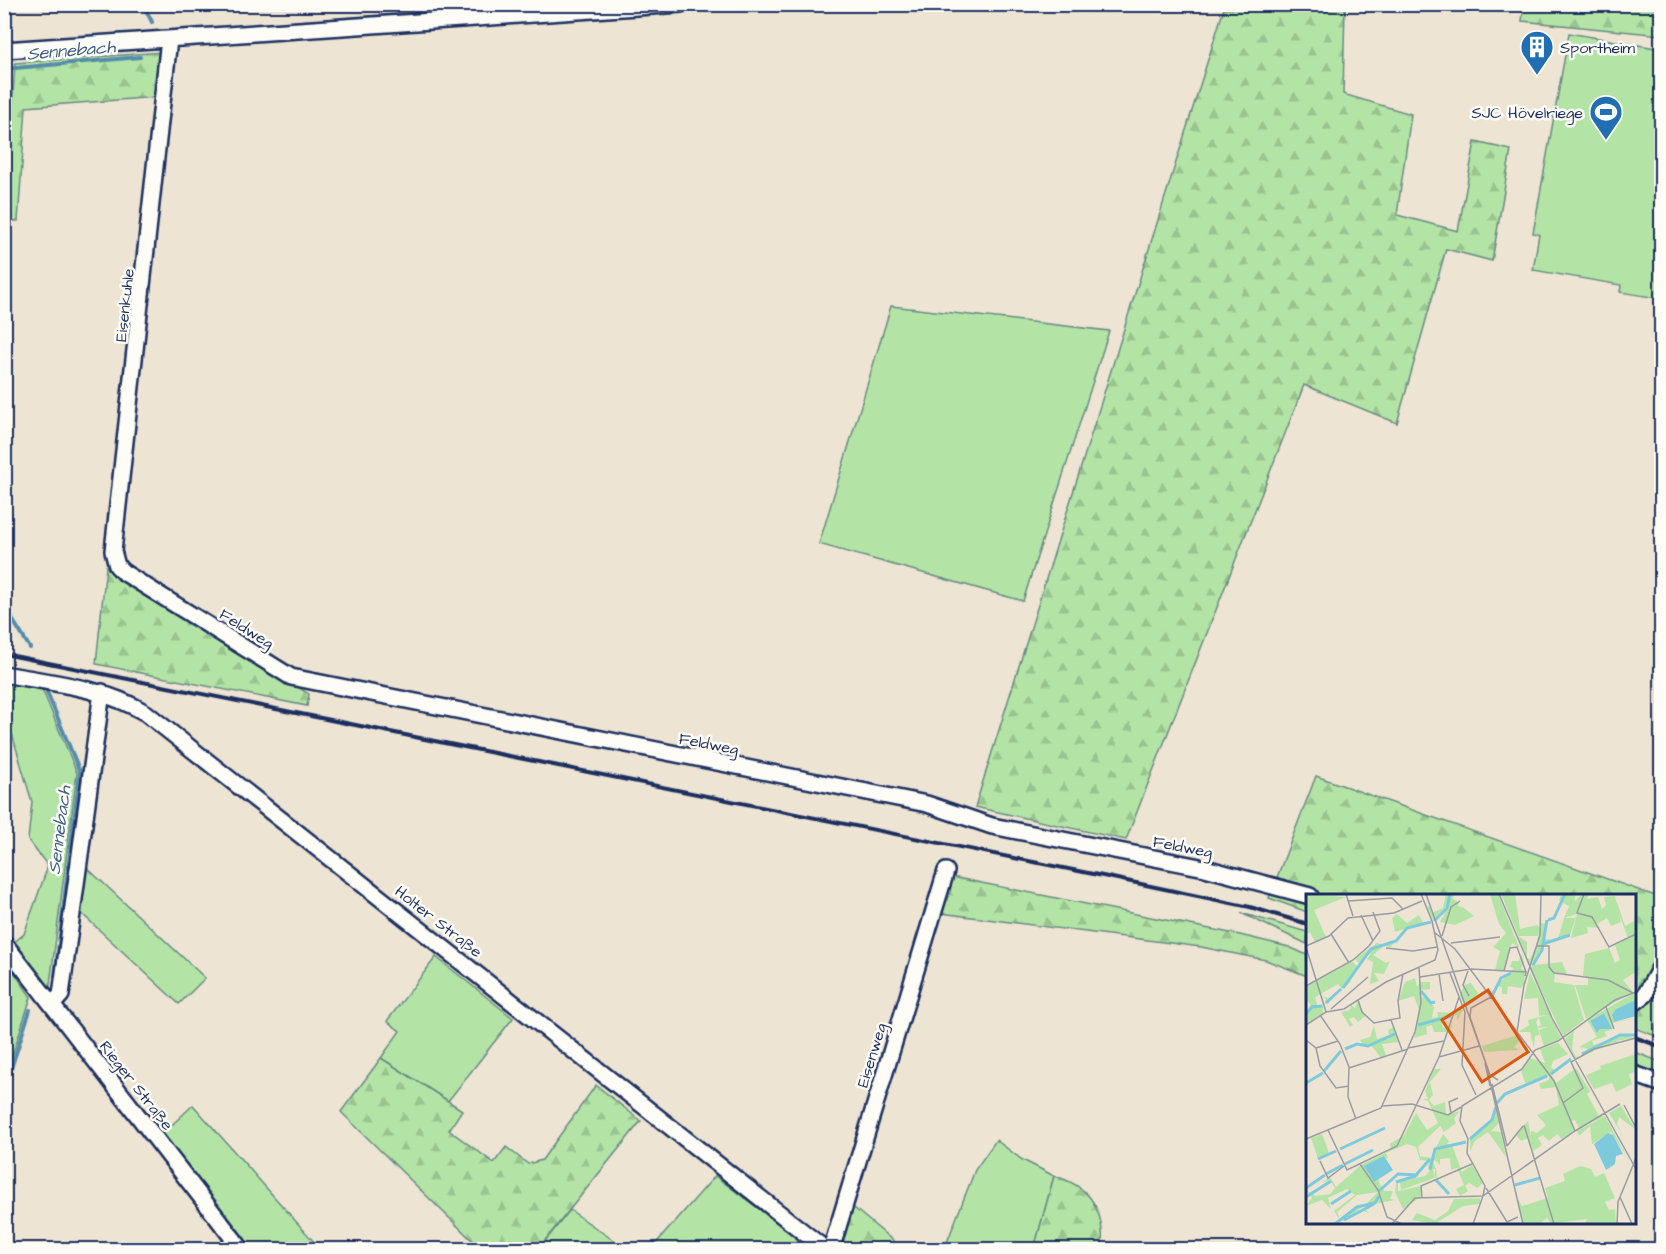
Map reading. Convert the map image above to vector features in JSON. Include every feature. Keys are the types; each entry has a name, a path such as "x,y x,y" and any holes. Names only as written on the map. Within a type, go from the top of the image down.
{"street":[{"path":"4,50 681,4"},
{"name":"Eisenkuhle","path":"123,572 117,566 113,551 169,39"},
{"name":"Feldweg","path":"123,572 291,677 927,804 992,826 1205,868 1306,895"},
{"name":"Holter Straße","path":"4,674 102,692 125,700 146,712 829,1250"},
{"path":"52,1005 62,995 102,692"},
{"name":"Eisenweg","path":"829,1250 946,871"},
{"name":"Rieger Straße","path":"4,943 242,1250"},
{"path":"1636,1002 1645,995 1662,964"},
{"path":"1636,1074 1662,1084"}],"green space":[{"path":"1225,5 1345,5 1343,94 1411,114 1397,215 1458,231 1475,142 1511,150 1492,261 1446,249 1397,423 1304,385 1126,840 975,807"},
{"path":"1524,5 1661,5 1661,35 1522,21"},
{"name":"SJC Hövelriege","path":"1569,33 1661,49 1662,272 1657,298 1620,292 1621,285 1533,270 1539,234 1533,233"},
{"path":"162,52 157,97 26,107 18,221 5,221 15,63"},
{"path":"891,306 1109,331 1023,601 819,544"},
{"path":"106,566 309,694 307,706 96,664"},
{"path":"4,678 40,684 77,773 49,992 12,944 24,934 48,866 28,840 32,802 5,710"},
{"path":"1316,776 1661,898 1661,1023 1656,1036 1636,1028 1636,894 1306,894 1306,912 1269,898"},
{"path":"84,865 205,978 179,1004 80,912"},
{"path":"952,877 1289,947 1306,955 1306,976 1266,960 1201,947 941,913"},
{"path":"1241,913 1306,932 1306,944"},
{"path":"436,957 513,1018 448,1101 381,1058 400,1031 387,1021"},
{"path":"7,962 31,997 5,1078 4,968"},
{"path":"1636,1053 1661,1062 1661,1076 1636,1066"},
{"path":"381,1058 462,1110 449,1130 494,1163 506,1147 528,1164 542,1160 596,1085 641,1121 538,1249 481,1249 341,1112"},
{"path":"193,1105 316,1244 309,1249 246,1249 159,1137"},
{"path":"996,1140 1021,1159 1054,1176 1034,1249 944,1250 975,1170"},
{"path":"715,1176 813,1249 651,1249"},
{"path":"1054,1176 1078,1186 1093,1202 1101,1223 1102,1249 1034,1249"},
{"path":"854,1208 903,1249 839,1250 846,1224"},
{"path":"570,1210 626,1249 538,1250"}],"waterway":[{"name":"Sennebach","path":"143,4 152,22"},
{"name":"Sennebach","path":"4,69 140,57"},
{"name":"Sennebach","path":"4,91 12,122 4,199"},
{"name":"Sennebach","path":"4,606 30,648"},
{"name":"Sennebach","path":"47,692 80,772 55,976"},
{"name":"Sennebach","path":"4,1090 30,1010"}],"railway":[{"path":"4,654 1103,876 1250,907 1306,923"},
{"path":"1636,1038 1662,1047"}],"place":[{"name":"Sportheim","path":"1537,76"},
{"name":"SJC Hövelriege","path":"1606,141"}]}
